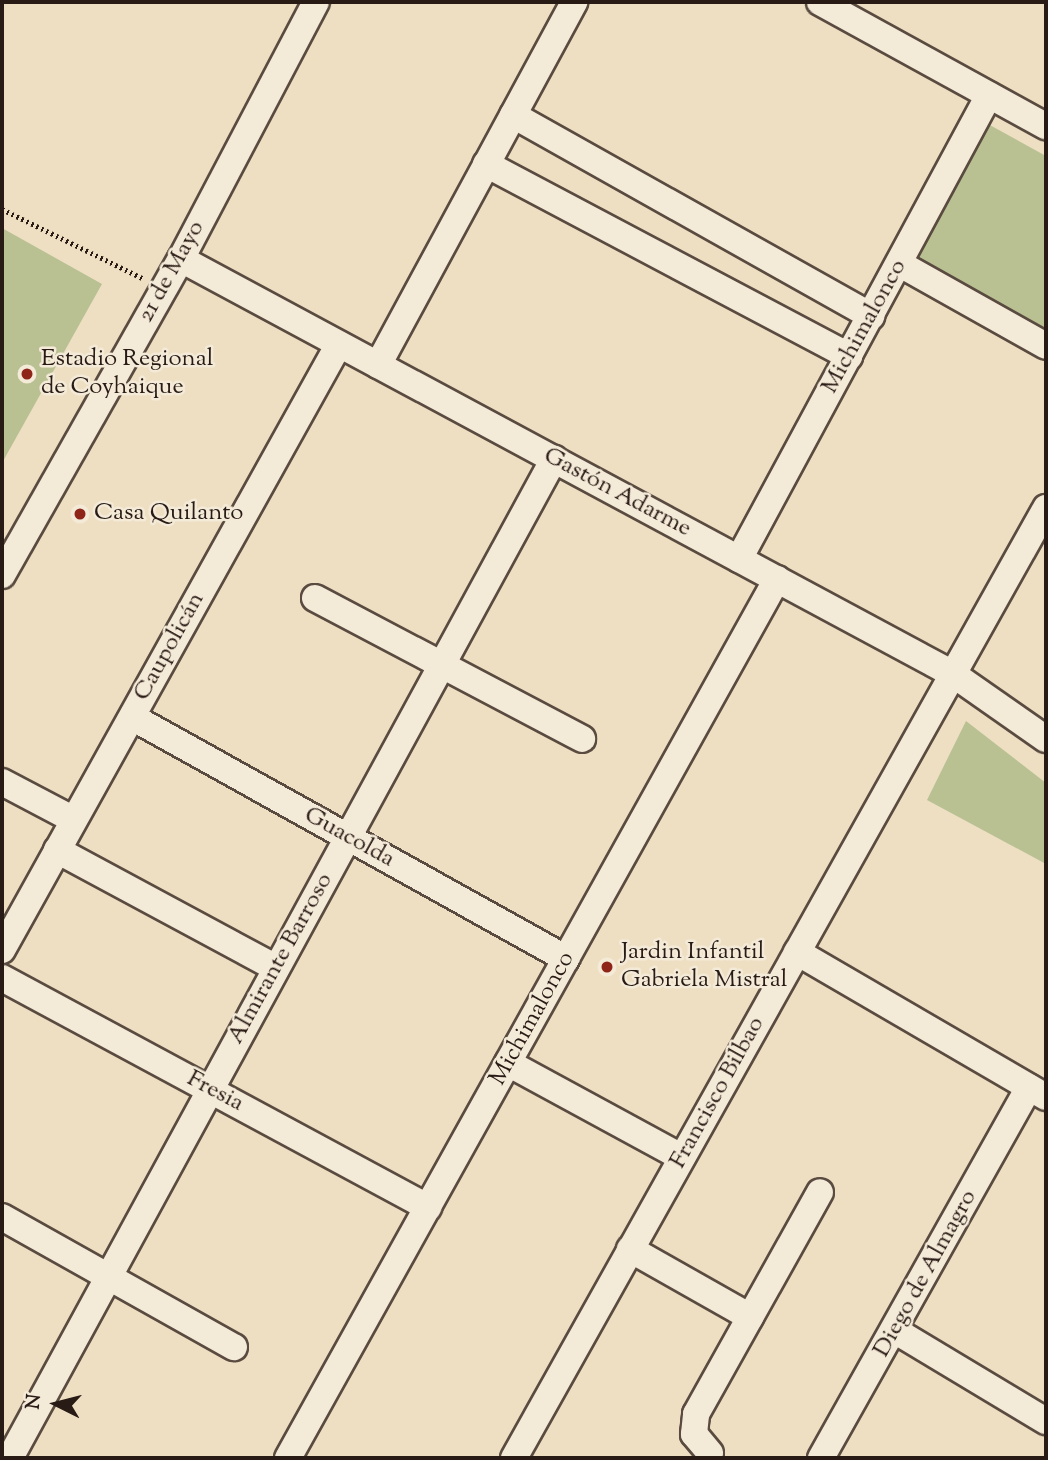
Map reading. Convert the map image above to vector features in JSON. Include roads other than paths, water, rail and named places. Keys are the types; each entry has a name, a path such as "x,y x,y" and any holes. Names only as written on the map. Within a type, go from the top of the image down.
{"street":[{"name":"21 de Mayo","path":"2,575 180,259 316,2"},
{"path":"378,365 574,2"},
{"path":"820,2 1046,126"},
{"name":"Michimalonco","path":"739,559 989,95"},
{"path":"513,115 871,316"},
{"path":"486,164 849,356"},
{"name":"Gastón Adarme","path":"180,259 953,674 1046,739"},
{"path":"900,264 1046,346"},
{"name":"Caupolicán","path":"2,950 339,344"},
{"name":"Almirante Barroso","path":"9,1458 554,459"},
{"name":"Francisco Bilbao","path":"514,1458 1046,508"},
{"name":"Michimalonco","path":"288,1458 777,579"},
{"path":"315,597 582,738"},
{"name":"Guacolda","path":"132,717 566,959"},
{"path":"2,782 74,820"},
{"path":"57,850 276,968"},
{"path":"797,952 1037,1092"},
{"name":"Fresia","path":"2,978 428,1207"},
{"path":"508,1063 681,1157"},
{"name":"Diego de Almagro","path":"821,1458 1037,1092"},
{"path":"710,1452 698,1442 694,1420 820,1192"},
{"path":"2,1217 234,1347"},
{"path":"630,1249 750,1317"},
{"path":"896,1331 1046,1421"}],"place":[{"name":"Estadio Regional de Coyhaique","path":"27,374"},
{"name":"Casa Quilanto","path":"80,514"},
{"name":"Jardin Infantil Gabriela Mistral","path":"607,967"}]}
